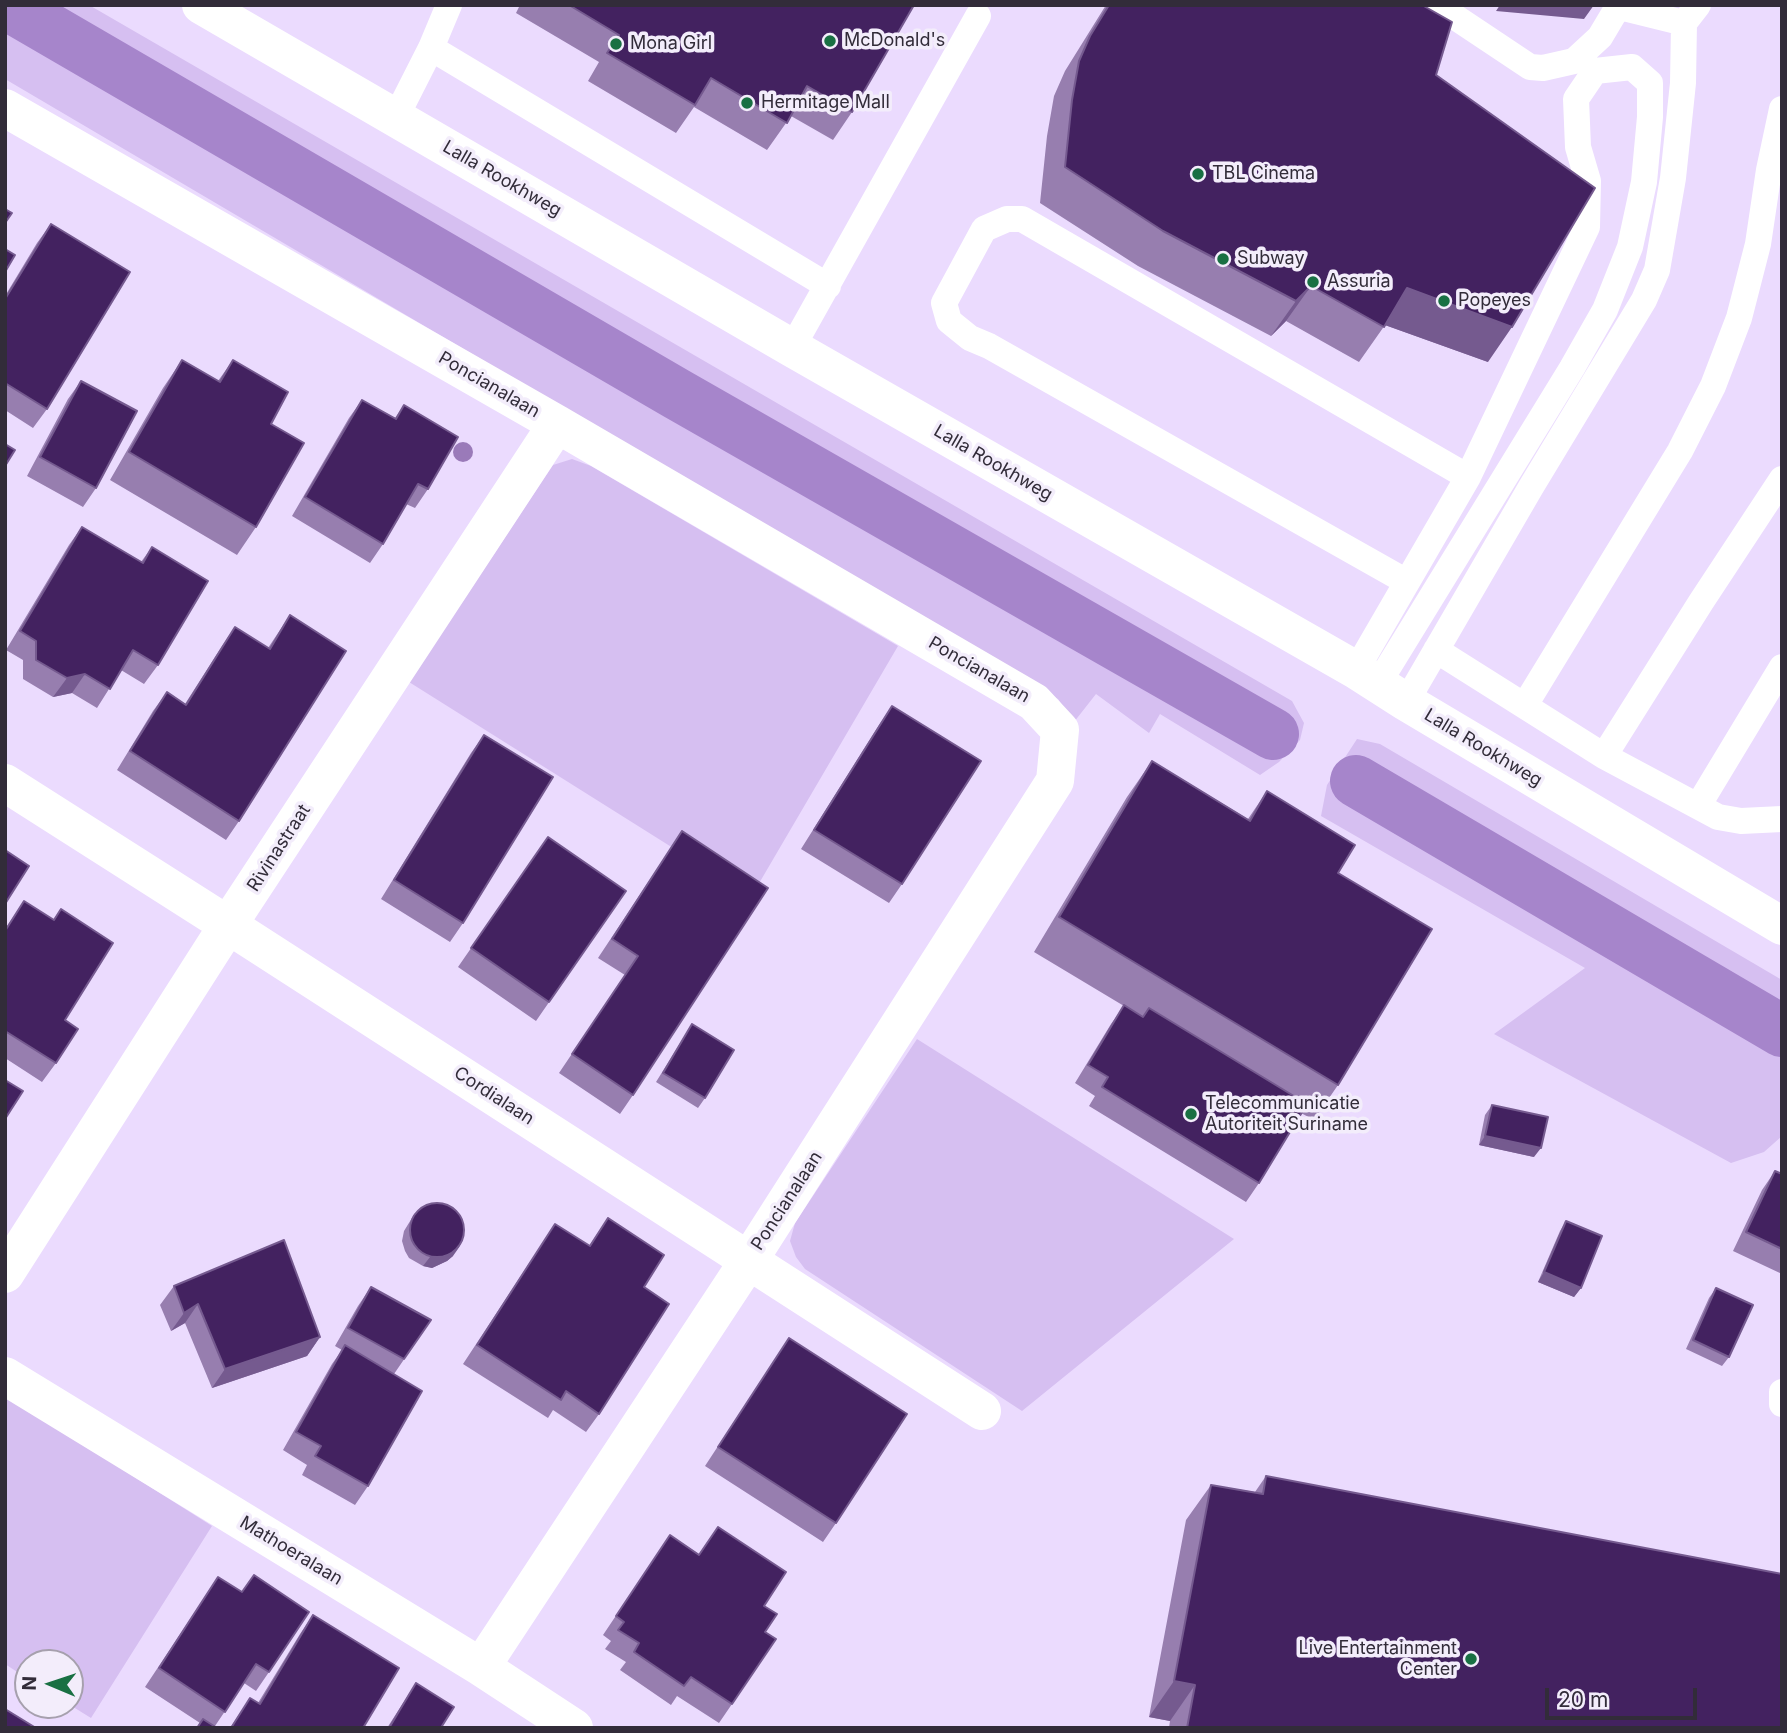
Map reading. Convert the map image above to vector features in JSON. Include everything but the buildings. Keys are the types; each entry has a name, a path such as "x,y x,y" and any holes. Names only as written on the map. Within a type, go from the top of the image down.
{"street":[{"name":"Lalla Rookhweg","path":"201,5 1380,686 1782,926"},
{"name":"Poncianalaan","path":"5,108 557,424 1034,702 1060,730 1055,781 749,1260 481,1667"},
{"name":"Rivinastraat","path":"5,1274 228,925 557,424"},
{"name":"Cordialaan","path":"5,783 982,1411"},
{"name":"Mathoeralaan","path":"5,1376 481,1667 574,1728"}],"lane":[{"path":"396,117 431,48 449,5"},
{"path":"1380,686 1436,650 1644,300 1657,270 1673,178 1691,14 1619,6 1600,37 1574,61 1543,68 1530,67 1437,5"},
{"path":"792,348 978,16"},
{"path":"431,48 828,286"},
{"path":"1632,67 1650,83 1644,183 1630,247 1605,310 1380,686 1407,582 1468,477 1587,228 1588,181 1578,146 1576,99 1595,71 1632,67"},
{"path":"1525,705 1680,451 1713,386 1739,318 1758,244 1769,170 1782,109"},
{"path":"1407,582 970,338 949,321 944,303 984,229 1007,219 1022,219 1468,477"},
{"path":"1604,756 1700,602 1782,478"},
{"path":"1436,650 1604,756 1718,817 1741,821 1782,819"},
{"path":"1698,806 1782,667"},
{"path":"1782,1392 1782,1404"}],"shaded area":[{"path":"5,5 89,5 1292,701 1304,723 1300,740 1279,762 1260,775 1160,714 1149,733 1096,694 1074,722 1058,699 5,79"},
{"path":"572,459 591,466 898,646 751,897 409,682 553,465"},
{"path":"1357,739 1380,744 1782,980 1782,1136 1764,1152 1731,1163 1494,1034 1585,968 1321,816 1327,785"},
{"path":"917,1039 1234,1239 1022,1411 805,1269 796,1257 790,1241 795,1223"},
{"path":"5,1395 212,1526 91,1718 84,1714 84,1649 14,1649 14,1670 5,1664"}],"waterway":[{"path":"8,5 677,394 1273,734"},
{"path":"1356,781 1782,1031"}],"place":[{"name":"McDonald's","path":"830,41"},
{"name":"Mona Girl","path":"616,44"},
{"name":"Hermitage Mall","path":"747,103"},
{"name":"TBL Cinema","path":"1198,174"},
{"name":"Subway","path":"1223,259"},
{"name":"Assuria","path":"1313,282"},
{"name":"Popeyes","path":"1444,301"},
{"name":"Telecommunicatie Autoriteit Suriname","path":"1191,1114"},
{"name":"Live Entertainment Center","path":"1471,1659"}]}
